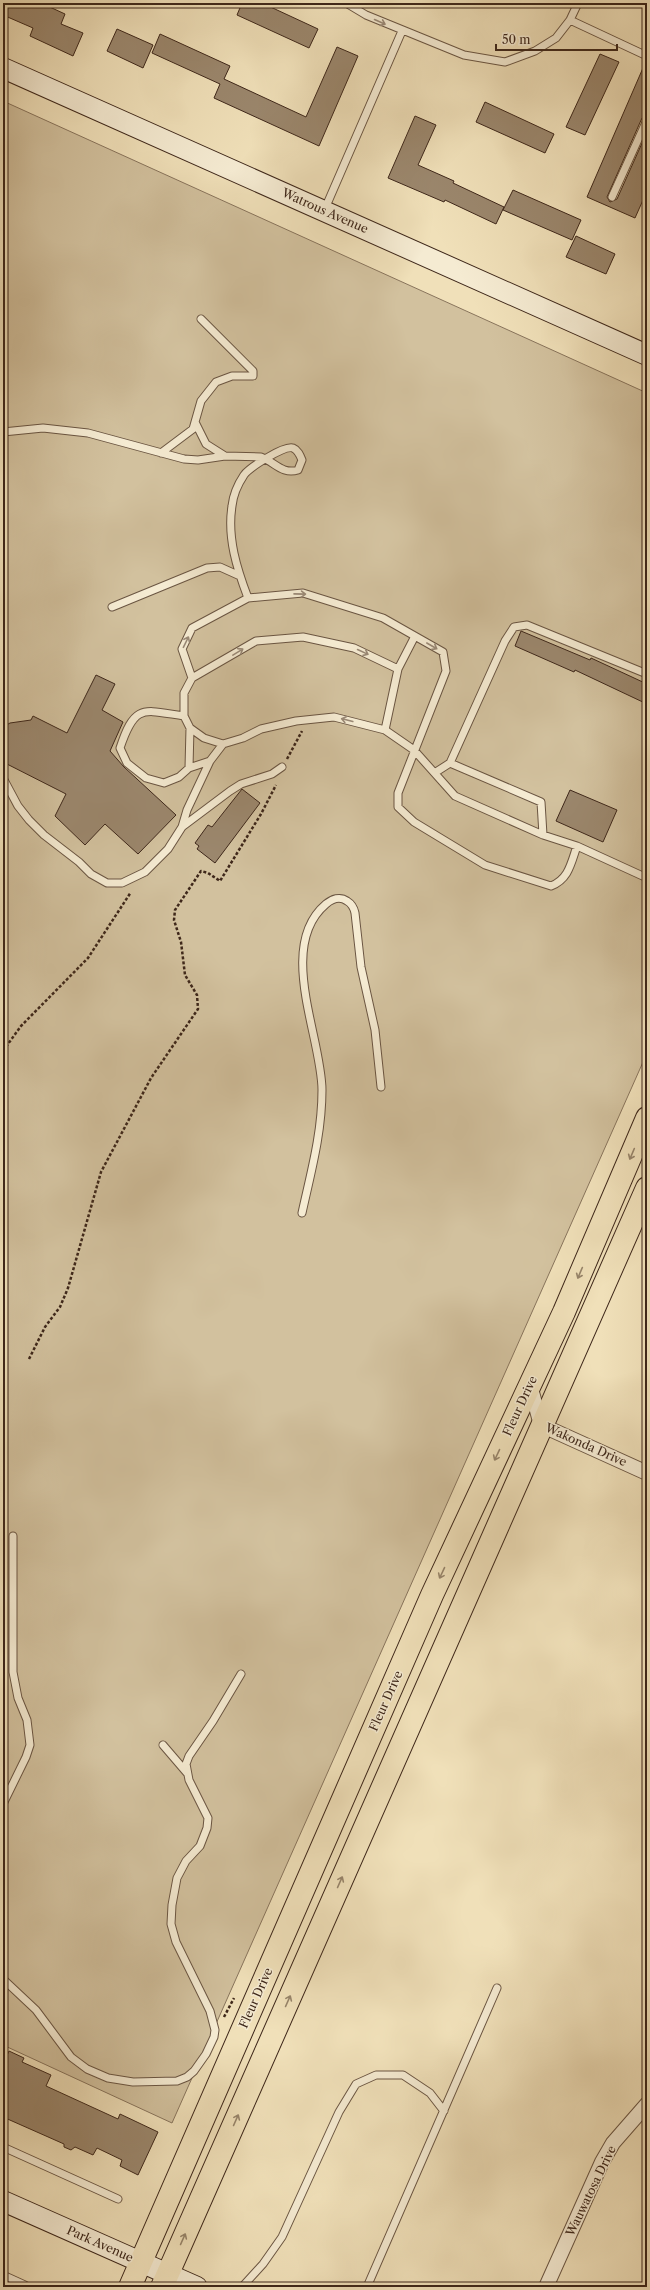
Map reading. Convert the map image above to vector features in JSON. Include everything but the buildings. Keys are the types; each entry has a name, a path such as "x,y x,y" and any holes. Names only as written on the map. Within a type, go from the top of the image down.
{"main road":[{"name":"Fleur Drive","path":"130,2287 432,1595 564,1312 647,1118"},
{"path":"165,2281 541,1425 647,1188"}],"street":[{"name":"Watrous Avenue","path":"3,68 647,355"},
{"name":"Wakonda Drive","path":"530,1385 541,1425 647,1473"},
{"name":"Wauwatosa Drive","path":"546,2287 602,2162 613,2143 647,2104"},
{"name":"Park Avenue","path":"3,2201 141,2263 165,2281 197,2287"}],"lane":[{"path":"346,3 366,15 402,32 464,55 505,62 535,51 556,38 570,20 578,3"},
{"path":"570,20 647,56"},
{"path":"324,211 402,32"},
{"path":"612,197 647,120"},
{"path":"161,453 184,437 196,424 201,401 216,382 232,376 253,376 254,371 201,319"},
{"path":"196,424 206,444 213,450 226,456"},
{"path":"3,432 13,429 43,428 88,433 192,460 226,456 266,459 277,468 292,472 298,470 302,460 299,453 293,448 287,448 266,459 252,466 244,474 235,495 232,506 232,538 240,576 248,598"},
{"path":"112,607 207,568 220,567 240,576"},
{"path":"192,678 182,649 192,628 248,598 303,593 383,618 443,652 446,671 398,793 398,807 414,822 485,865 551,886 561,882 568,871 577,846"},
{"path":"436,772 450,763 505,641 514,627 527,625 647,674"},
{"path":"385,730 398,669 415,636"},
{"path":"398,669 354,648 303,638 282,638 256,641 192,678 184,693 184,716 190,728 204,738 223,744 243,738 261,729 308,720 334,717 385,730 414,750 436,772 455,796 543,835 577,846 647,878"},
{"path":"184,716 149,711 134,716 126,731 120,748 127,763 146,778 164,783 179,777 189,768 210,761"},
{"path":"189,768 190,728"},
{"path":"3,778 10,792 29,820 44,835 79,862 91,874 107,883 122,884 142,874 168,849 182,828 187,810 210,761 223,744"},
{"path":"450,763 541,802 543,835"},
{"path":"182,828 241,784 272,774 282,767"},
{"path":"302,1212 317,1151 322,1090 320,1059 304,994 305,947 309,929 315,917 327,903 336,898 346,900 354,908 361,967 376,1030 381,1087"},
{"path":"3,1804 26,1757 30,1745 27,1720 18,1698 13,1672 12,1536"},
{"path":"187,1772 186,1764 189,1756 213,1721 241,1674"},
{"path":"3,1979 36,2010 71,2057 87,2069 108,2078 133,2082 177,2081 187,2077 194,2071 206,2054 214,2037 215,2030 210,2011 176,1942 171,1924 172,1905 177,1878 186,1861 200,1846 207,1828 208,1818 187,1772 163,1745"},
{"path":"366,2287 497,1988"},
{"path":"242,2287 263,2264 282,2237 339,2112 356,2084 376,2075 403,2075 430,2093 444,2111"},
{"path":"3,2147 118,2199"},
{"path":"3,2275 25,2285"}],"path":[{"path":"30,1358 45,1327 65,1296 102,1172 107,1160 125,1131 151,1078 198,1009 198,995 185,975 181,942 174,920 175,910 200,871 208,872 220,881 261,814 276,786 282,767 308,720"},
{"path":"3,1051 21,1026 88,958 142,874"}],"shaded area":[{"path":"3,101 647,393 647,1053 172,2123 3,2045"}]}
